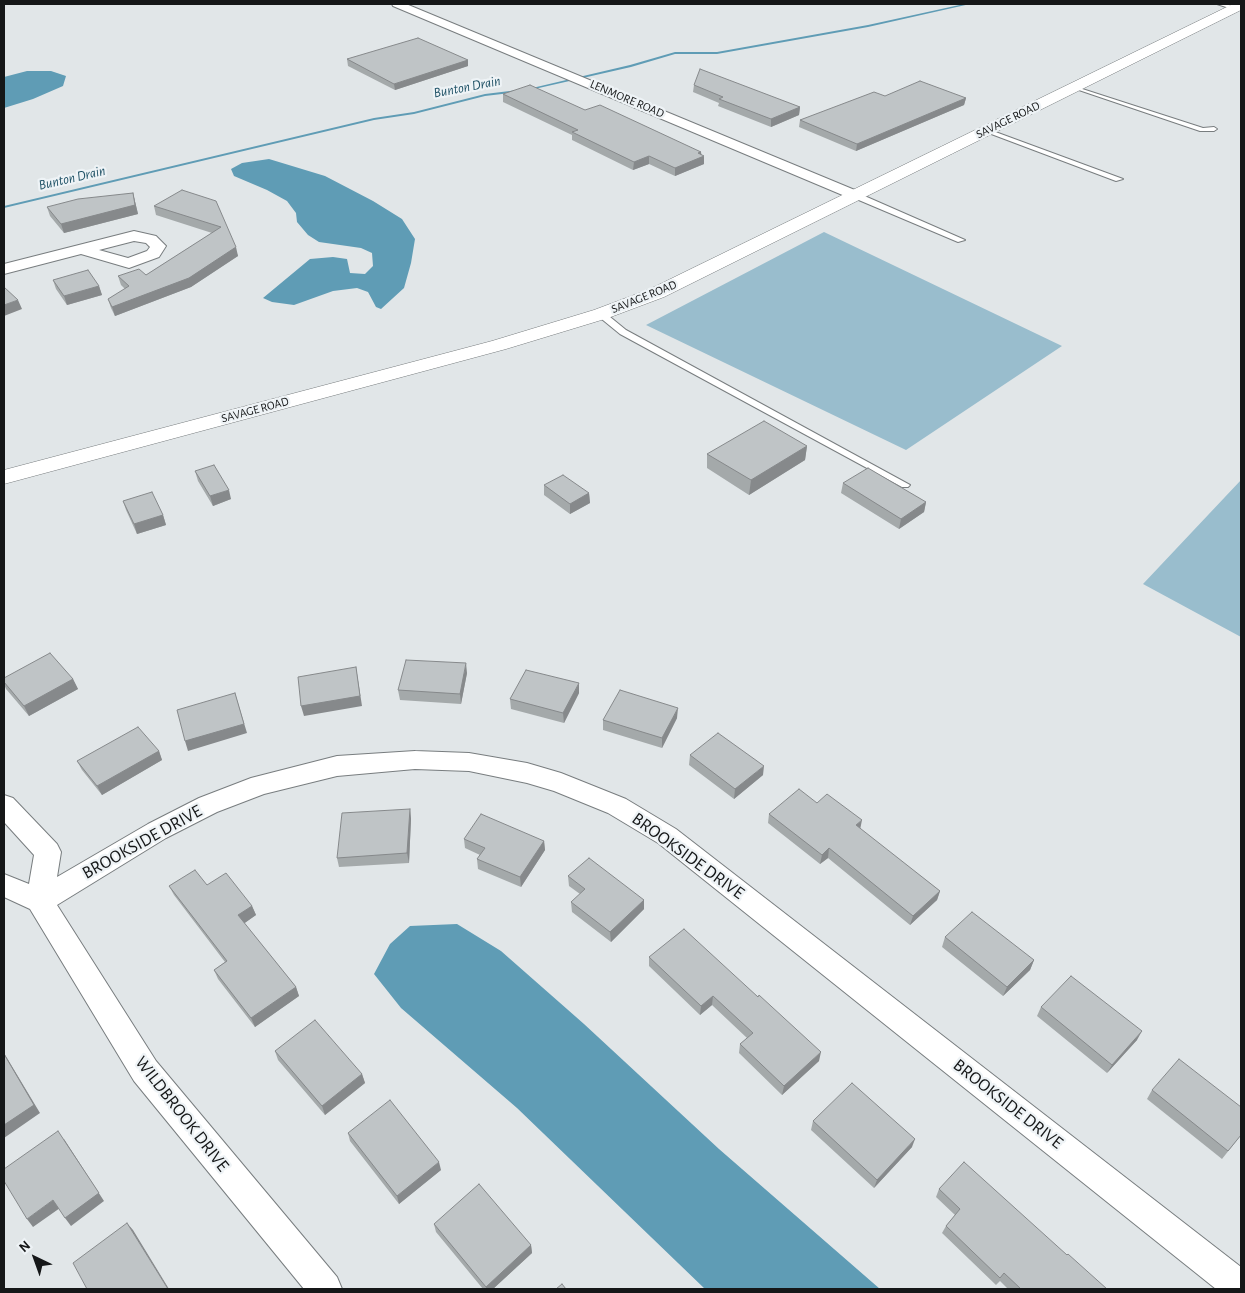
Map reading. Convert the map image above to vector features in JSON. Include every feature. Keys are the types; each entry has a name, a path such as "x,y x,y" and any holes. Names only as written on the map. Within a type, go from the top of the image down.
{"street":[{"name":"LENMORE ROAD","path":"397,4 857,196"},
{"name":"SAVAGE ROAD","path":"4,476 499,345 601,314 658,294 1075,87 1232,6"},
{"path":"4,269 84,250"},
{"name":"BROOKSIDE DRIVE","path":"40,901 156,830 208,805 260,785 336,766 416,760 469,762 527,773 561,782 617,806 667,836 1241,1288"},
{"path":"4,805 48,852 40,901 4,885"},
{"name":"WILDBROOK DRIVE","path":"40,901 145,1071 325,1289"}],"lane":[{"path":"1075,87 1202,130 1214,129"},
{"path":"988,130 1119,179"},
{"path":"857,196 961,240"},
{"path":"601,314 623,332 905,484"}],"shaded area":[{"path":"27,71 51,71 66,76 63,86 33,99 4,108 4,77"},
{"path":"269,159 325,176 373,201 402,219 415,239 411,263 404,288 381,309 376,307 368,292 357,288 333,291 294,305 272,302 263,298 310,259 333,257 347,259 350,273 365,274 373,266 372,253 361,248 319,242 308,235 297,222 296,213 287,201 234,176 231,169 242,163"},
{"path":"824,232 1062,346 906,450 646,325"},
{"path":"1241,480 1241,637 1143,584"},
{"path":"457,924 501,951 584,1024 719,1149 880,1289 705,1289 517,1108 401,1008 374,974 390,944 410,926"}],"building":[{"path":"418,38 468,60 394,84 347,59"},
{"path":"700,69 800,107 771,119 719,99 723,97 694,85"},
{"path":"920,81 966,98 857,144 800,120 874,92 885,96"},
{"path":"530,85 585,110 600,105 701,152 698,153 704,156 675,168 649,156 634,162 572,132 578,130 503,94"},
{"path":"182,190 216,201 236,247 189,278 112,307 108,299 129,286 118,276 139,269 146,275 221,227 154,206"},
{"path":"133,193 135,205 61,224 47,207 78,199"},
{"path":"88,270 99,286 64,296 53,280"},
{"path":"4,287 18,300 4,305"},
{"path":"764,421 807,446 751,480 707,454"},
{"path":"214,465 229,490 210,496 195,471"},
{"path":"868,468 926,502 901,519 843,483"},
{"path":"563,475 589,493 570,504 544,485"},
{"path":"152,492 163,515 134,524 123,501"},
{"path":"50,653 73,679 24,706 4,682 4,678"},
{"path":"406,660 466,663 460,694 398,690"},
{"path":"356,667 360,696 301,706 298,677"},
{"path":"526,670 579,683 563,713 510,699"},
{"path":"620,690 678,708 662,738 603,720"},
{"path":"235,693 244,724 185,741 177,710"},
{"path":"138,727 159,751 97,786 77,761"},
{"path":"718,733 764,766 735,789 690,755"},
{"path":"799,789 817,803 827,794 862,820 856,825 940,891 913,916 829,848 822,855 769,814"},
{"path":"410,809 407,853 337,858 342,813"},
{"path":"481,814 544,841 520,877 477,859 485,848 464,839"},
{"path":"589,858 644,900 610,932 571,902 585,889 568,876"},
{"path":"195,870 207,885 226,873 252,906 238,915 296,987 251,1018 214,970 227,961 169,886"},
{"path":"972,912 1034,960 1007,987 945,937"},
{"path":"684,929 821,1052 784,1086 740,1044 753,1033 713,996 701,1006 649,957"},
{"path":"1071,976 1142,1031 1112,1065 1041,1007"},
{"path":"315,1020 362,1074 322,1106 275,1051"},
{"path":"4,1054 34,1105 4,1125"},
{"path":"1179,1059 1241,1107 1241,1135 1228,1151 1152,1090"},
{"path":"852,1083 915,1139 877,1180 813,1121"},
{"path":"390,1100 439,1162 397,1196 348,1133"},
{"path":"58,1131 99,1193 65,1218 53,1200 27,1219 4,1181 4,1169"},
{"path":"964,1162 1107,1289 1021,1289 1004,1273 1000,1278 946,1226 960,1209 939,1189"},
{"path":"479,1184 531,1245 486,1287 434,1224"},
{"path":"127,1223 168,1289 87,1289 73,1263"},
{"path":"562,1284 566,1289 556,1289"}],"waterway":[{"name":"Bunton Drain","path":"530,89 631,66 675,53 717,53 868,26 968,4"},
{"name":"Bunton Drain","path":"4,207 374,119 414,113 485,95 518,91"}]}
